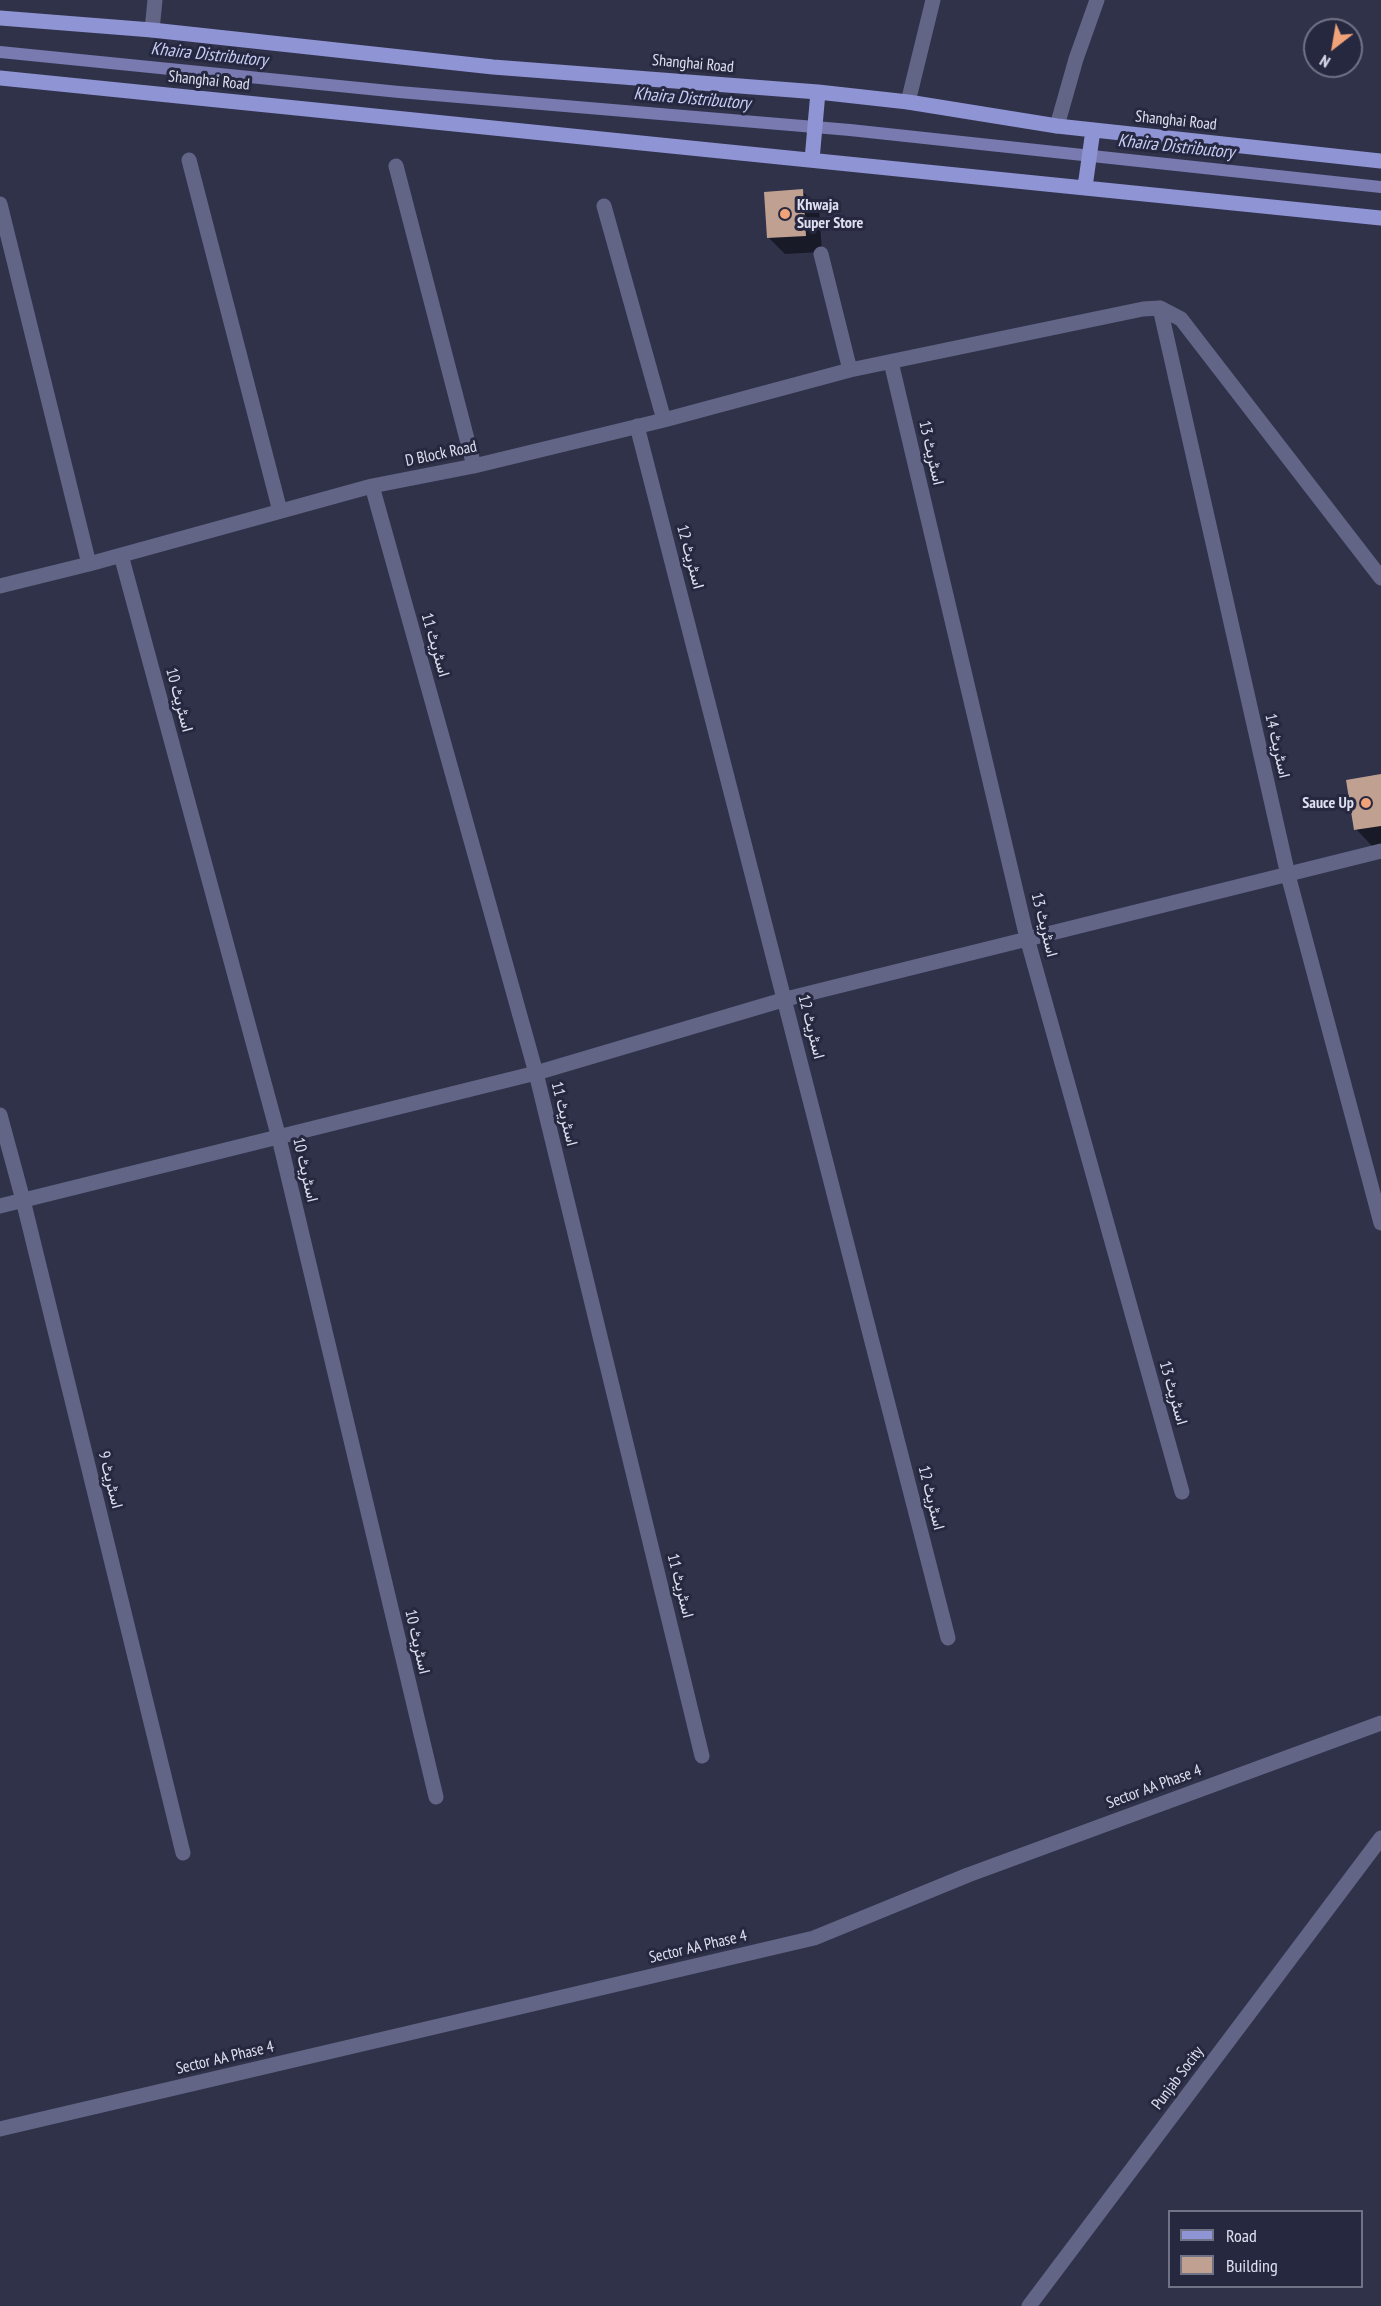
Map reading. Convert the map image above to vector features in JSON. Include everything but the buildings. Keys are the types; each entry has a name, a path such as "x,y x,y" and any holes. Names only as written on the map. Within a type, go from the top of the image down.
{"main road":[{"name":"Shanghai Road","path":"0,18 152,30 818,99 908,102 1057,126 1092,136 1381,161"},
{"name":"Shanghai Road","path":"0,78 813,153 1085,182 1381,218"},
{"path":"813,153 818,99"},
{"path":"1085,182 1092,136"}],"street":[{"path":"152,30 155,0"},
{"path":"908,102 933,0"},
{"path":"1057,126 1082,40 1097,0"},
{"path":"189,160 280,512"},
{"path":"396,166 474,466"},
{"path":"0,204 89,564"},
{"path":"604,206 664,420"},
{"path":"821,254 850,370"},
{"path":"1160,308 1181,319 1381,578"},
{"name":"D Block Road","path":"0,586 89,564 372,486 474,466 664,420 850,370 1143,309 1160,308"},
{"name":"اسٹریٹ 14","path":"1160,308 1288,875 1381,1223"},
{"name":"اسٹریٹ 13","path":"891,362 1028,938 1182,1492"},
{"name":"اسٹریٹ 12","path":"637,426 786,999 948,1638"},
{"name":"اسٹریٹ 11","path":"372,486 536,1072 702,1756"},
{"name":"اسٹریٹ 10","path":"121,555 279,1138 436,1797"},
{"path":"0,1206 536,1072 786,999 1381,851"},
{"name":"اسٹریٹ 9","path":"0,1115 23,1200 183,1853"},
{"name":"Sector AA Phase 4","path":"0,2129 813,1938 968,1875 1381,1723"},
{"name":"Punjab Socity","path":"1029,2306 1381,1838"}],"waterway":[{"name":"Khaira Distributory","path":"0,52 399,92 850,130 1381,187"}],"place":[{"name":"Khwaja Super Store","path":"785,214"},
{"name":"Sauce Up","path":"1366,803"}]}
